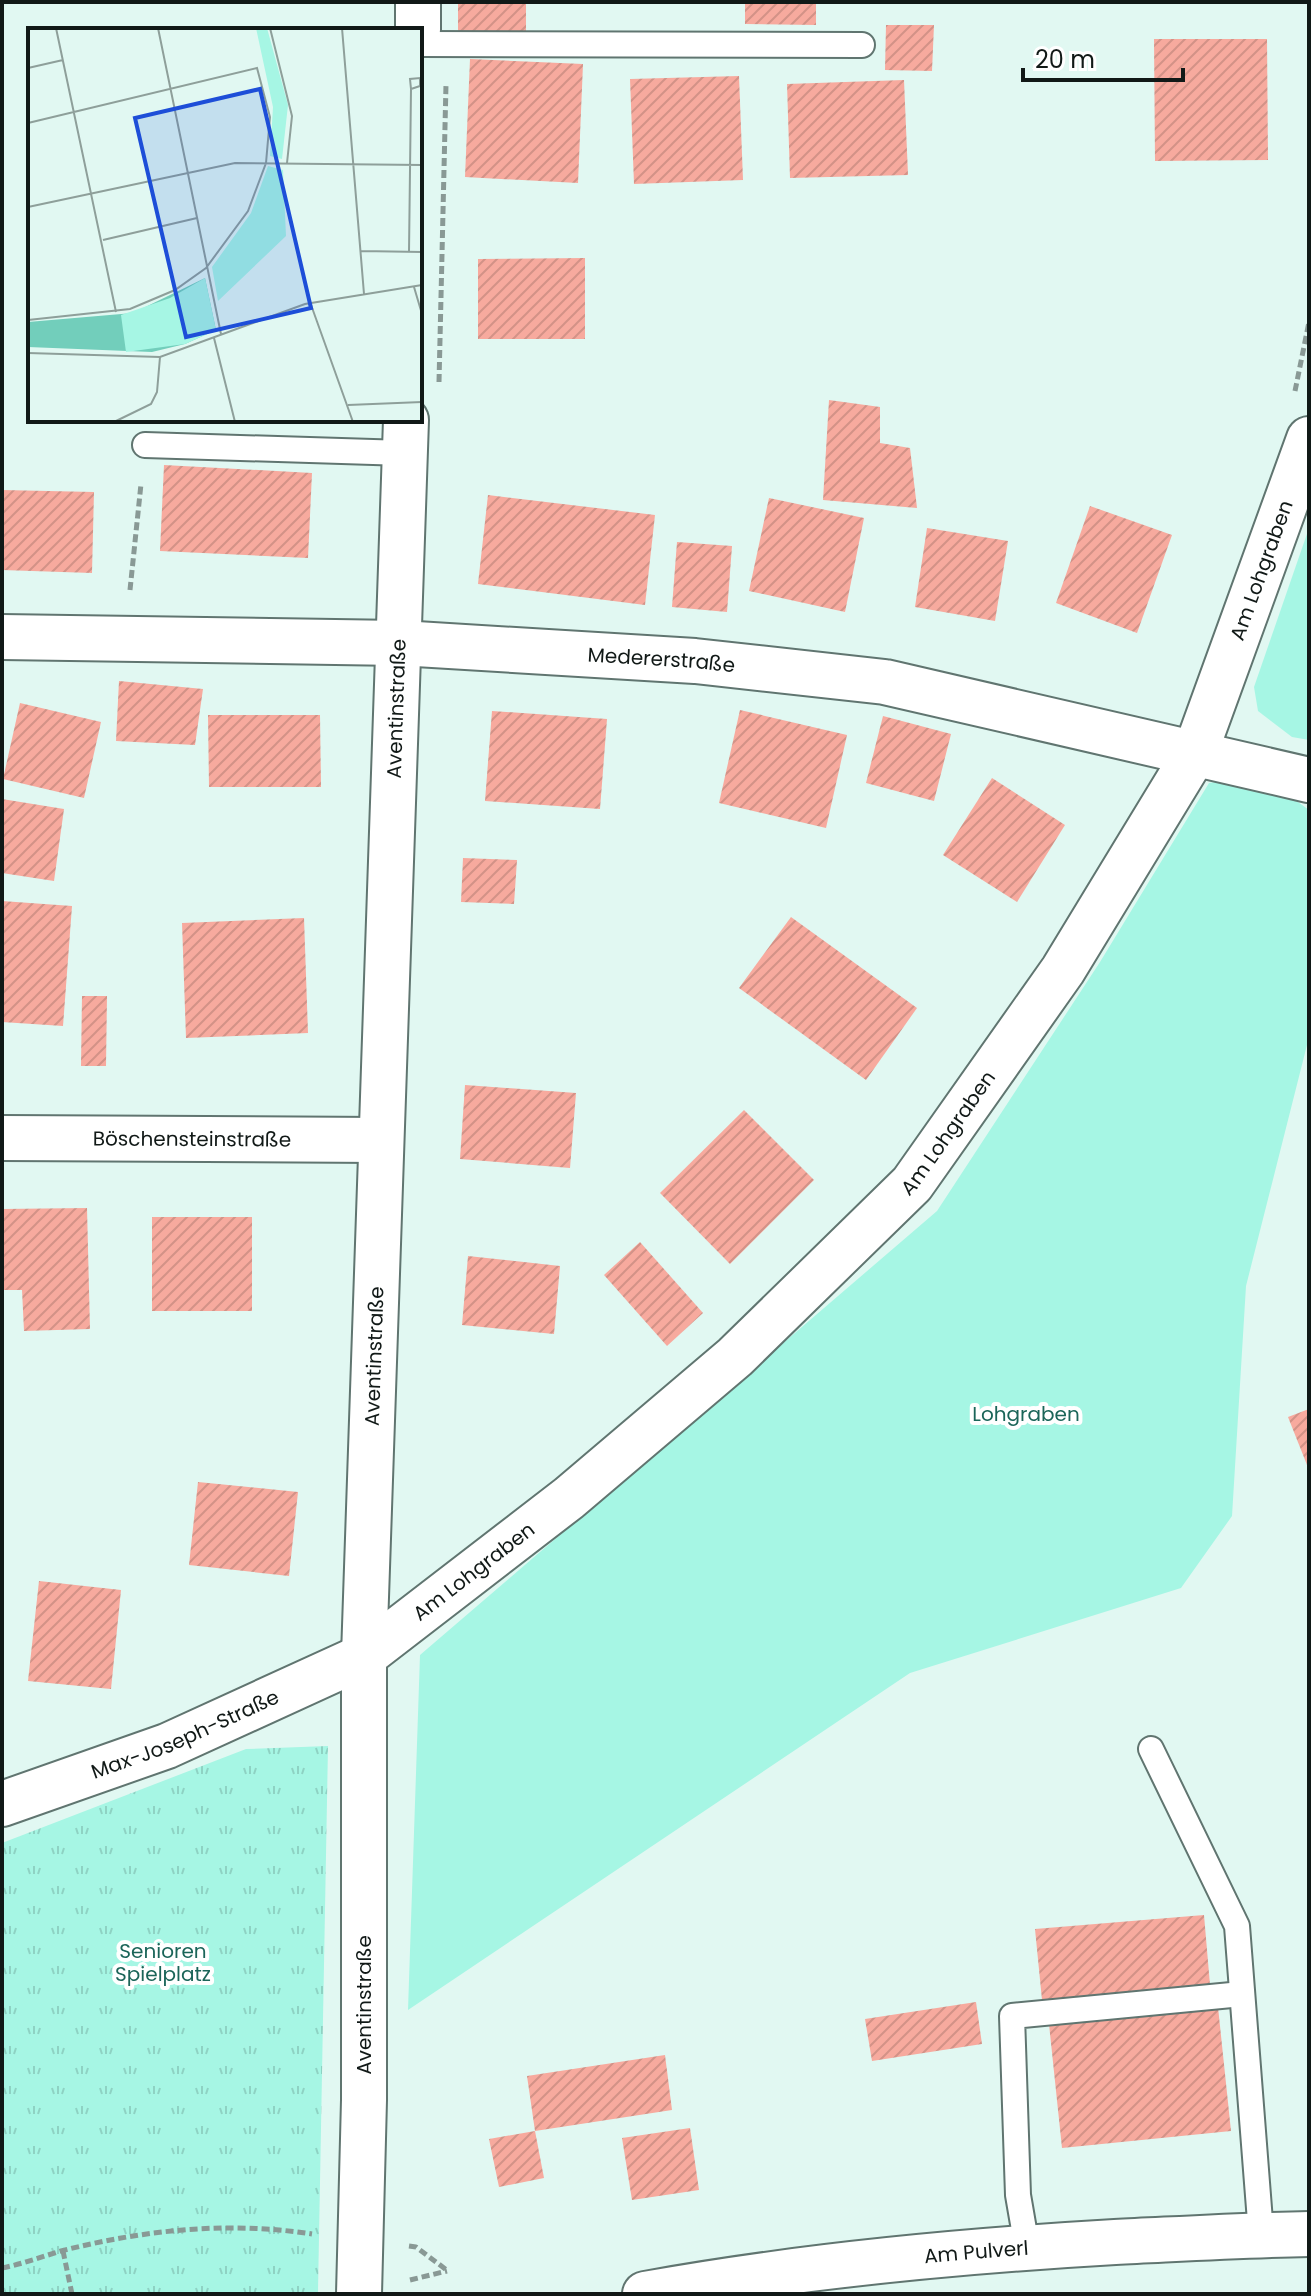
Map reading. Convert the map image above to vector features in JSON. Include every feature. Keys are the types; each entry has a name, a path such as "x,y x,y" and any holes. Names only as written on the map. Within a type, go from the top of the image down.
{"street":[{"path":"418,2 432,37"},
{"name":"Aventinstraße","path":"359,2294 364,2100 364,1656 406,437"},
{"name":"Am Lohgraben","path":"364,1656 569,1498 723,1367 912,1184 1063,970 1195,753 1309,439"},
{"name":"Medererstraße","path":"2,637 400,643 695,661 885,682 1309,780"},
{"name":"Böschensteinstraße","path":"2,1138 381,1140"},
{"name":"Max-Joseph-Straße","path":"2,1804 167,1746 364,1656"},
{"name":"Am Pulverl","path":"645,2294 714,2281 1027,2247 1309,2234"}],"lane":[{"path":"432,37 862,45"},
{"path":"145,445 406,437"},
{"path":"1151,1749 1237,1926 1261,2234"},
{"path":"1027,2247 1018,2195 1012,2016 1242,1994"}],"path":[{"path":"432,37 439,387"},
{"path":"125,639 145,445"},
{"path":"2,2268 63,2251 165,2230 234,2227 295,2231"},
{"path":"63,2251 72,2294"}],"green space":[{"path":"1309,528 1309,740 1292,737 1258,711 1254,687"},
{"name":"Lohgraben","path":"1241,778 1291,797 1309,810 1309,1037 1246,1286 1232,1516 1181,1588 910,1673 408,2010 420,1655 937,1211 1100,962 1209,783"},
{"name":"Senioren Spielplatz","path":"328,1746 318,2292 2,2294 2,1843 246,1749"}],"building":[{"path":"458,2 526,2 526,32 458,32"},
{"path":"745,2 816,2 816,25 745,24"},
{"path":"886,25 934,25 932,71 885,70"},
{"path":"1154,39 1267,39 1268,160 1155,161"},
{"path":"470,59 583,64 578,183 465,177"},
{"path":"739,76 743,180 634,184 630,79"},
{"path":"904,80 908,175 790,178 787,84"},
{"path":"585,258 585,339 478,339 478,259"},
{"path":"829,400 880,407 880,443 910,448 917,508 823,500"},
{"path":"164,465 312,473 308,558 160,551"},
{"path":"2,490 94,492 92,573 2,570"},
{"path":"488,495 655,515 645,605 478,584"},
{"path":"769,498 864,518 845,612 749,591"},
{"path":"1090,506 1172,535 1137,633 1056,603"},
{"path":"927,528 1008,541 995,621 915,607"},
{"path":"677,542 732,546 727,612 672,607"},
{"path":"119,681 203,689 195,745 116,741"},
{"path":"20,703 101,722 84,798 3,779"},
{"path":"740,710 847,735 826,828 719,803"},
{"path":"492,711 607,719 600,809 485,801"},
{"path":"208,715 320,715 321,787 209,787"},
{"path":"883,716 951,734 934,801 866,783"},
{"path":"992,778 1065,825 1017,902 943,855"},
{"path":"2,799 64,809 54,881 2,873"},
{"path":"463,858 517,860 514,904 461,902"},
{"path":"2,901 72,906 63,1026 2,1022"},
{"path":"791,917 917,1008 866,1080 739,988"},
{"path":"304,918 308,1033 186,1038 182,923"},
{"path":"82,996 107,996 106,1066 81,1066"},
{"path":"465,1085 576,1093 570,1168 460,1159"},
{"path":"744,1110 814,1180 730,1264 660,1193"},
{"path":"87,1208 90,1329 24,1331 22,1290 2,1290 2,1209"},
{"path":"152,1217 252,1217 252,1311 152,1311"},
{"path":"640,1242 703,1313 667,1346 604,1275"},
{"path":"468,1256 560,1266 554,1334 462,1325"},
{"path":"1309,1409 1309,1470 1288,1417"},
{"path":"198,1482 298,1492 289,1576 189,1565"},
{"path":"39,1581 121,1590 111,1689 28,1681"},
{"path":"1204,1915 1210,1985 1042,2000 1035,1929"},
{"path":"976,2002 982,2044 872,2061 865,2019"},
{"path":"1218,2007 1231,2131 1062,2148 1049,2024"},
{"path":"665,2055 672,2110 535,2131 527,2076"},
{"path":"690,2128 699,2190 632,2200 622,2138"},
{"path":"535,2131 544,2178 499,2187 489,2139"}]}
